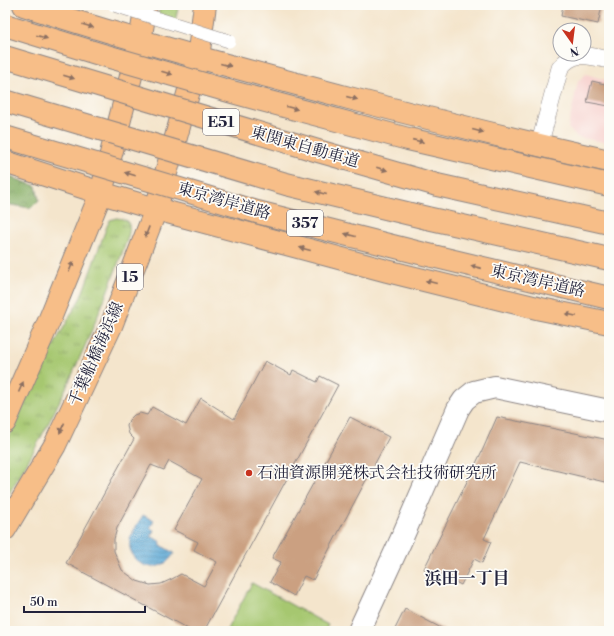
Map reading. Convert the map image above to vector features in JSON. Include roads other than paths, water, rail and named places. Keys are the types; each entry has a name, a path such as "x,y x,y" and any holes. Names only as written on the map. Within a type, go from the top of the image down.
{"main road":[{"path":"24,5 95,28 198,58 539,146 609,161"},
{"path":"5,422 49,321 101,193 140,41 146,5"},
{"name":"千葉船橋海浜線","path":"5,530 55,444 107,333 156,209 198,58 206,5"},
{"path":"5,25 232,92 408,139 609,185"},
{"name":"東関東自動車道","path":"5,57 318,151 437,185 609,223"},
{"path":"5,101 286,184 434,220 609,259"},
{"name":"東京湾岸道路","path":"5,136 257,212 609,298"},
{"path":"5,162 156,209 395,273 541,309 609,323"}],"street":[{"path":"114,5 228,42"},
{"path":"539,146 560,68 564,62 573,56 584,55 609,60"},
{"path":"359,631 401,540 458,409 464,400 474,392 495,387 609,411"}],"water":[{"path":"143,515 154,521 150,528 154,530 151,536 161,542 160,545 174,553 168,561 161,565 153,567 146,566 133,557 130,549 131,537"}],"place":[{"name":"石油資源開発株式会社技術研究所","path":"249,473"}],"district":[{"name":"浜田一丁目","path":"467,579"}]}
